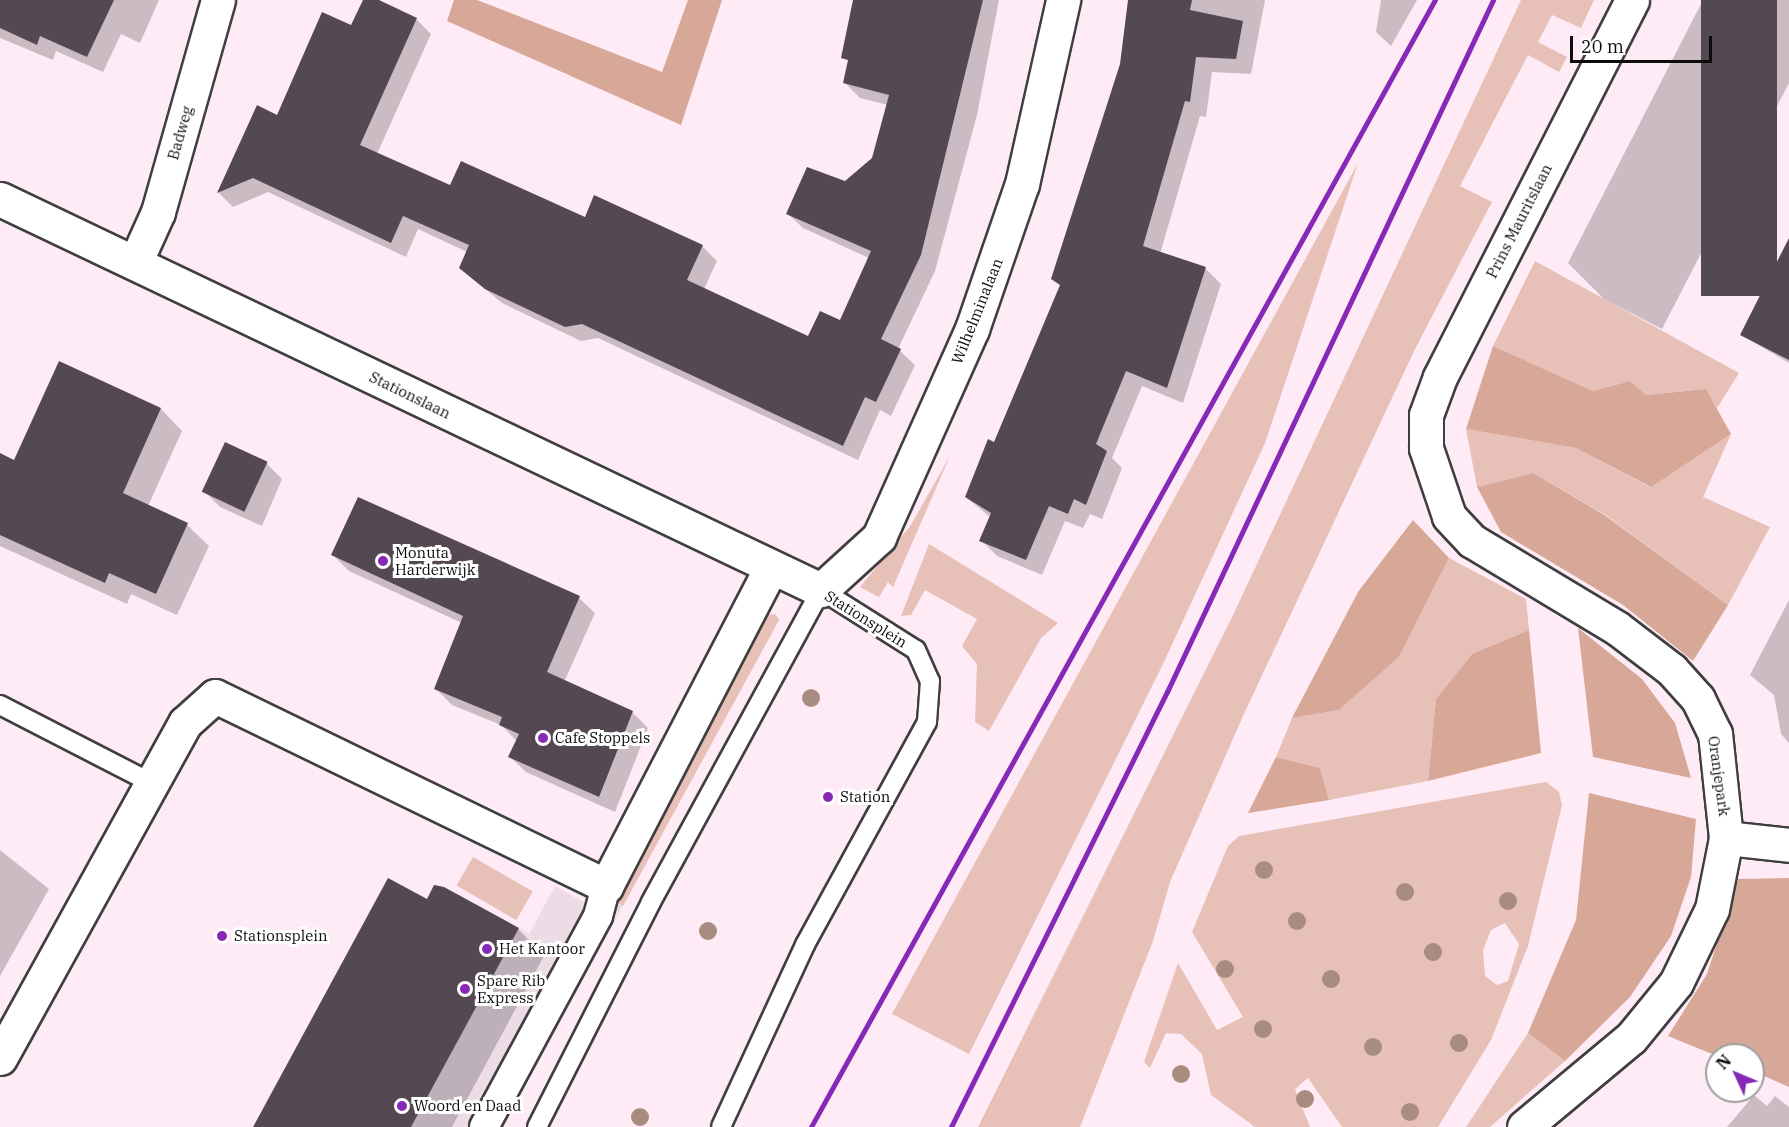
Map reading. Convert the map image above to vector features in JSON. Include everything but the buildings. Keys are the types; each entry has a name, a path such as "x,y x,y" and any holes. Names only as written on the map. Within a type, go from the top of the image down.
{"street":[{"name":"Badweg","path":"135,263 158,212 218,0"},
{"name":"Wilhelminalaan","path":"821,590 879,537 972,329 1022,184 1063,0"},
{"name":"Prins Mauritslaan","path":"1426,448 1426,415 1440,377 1632,0"},
{"name":"Stationslaan","path":"0,199 821,590"},
{"name":"Oranjepark","path":"1426,448 1449,516 1472,541 1617,628 1672,670 1698,699 1715,734 1726,838 1712,909 1676,983 1631,1038 1524,1127"},
{"path":"484,1127 598,916 606,886 771,568"},
{"path":"0,1058 185,723 215,696 606,886"},
{"path":"1726,838 1789,845"}],"lane":[{"name":"Stationsplein","path":"537,1127 651,902 821,590 916,650 930,681 927,722 805,945 721,1127"},
{"path":"0,705 152,783"}],"shaded area":[{"path":"454,0 477,0 662,72 688,0 722,0 681,125 447,21"},
{"path":"1521,0 1594,0 1581,28 1552,15 1538,42 1567,57 1559,72 1528,55 1460,186 1492,202 1415,349 1243,716 1170,882 1153,941 1080,1127 978,1127 1234,613"},
{"path":"1358,163 1265,443 1163,664 969,1054 892,1014"},
{"path":"1535,261 1739,373 1717,408 1705,389 1646,395 1630,381 1593,391 1493,346"},
{"path":"1493,346 1593,391 1630,381 1646,395 1706,389 1731,434 1651,487 1576,448 1466,429"},
{"path":"1466,429 1576,448 1650,487 1731,434 1703,497 1770,527 1728,605 1604,514 1533,473 1477,487"},
{"path":"950,456 893,587 888,582 879,597 860,587 911,525"},
{"path":"1533,473 1603,514 1728,605 1693,661 1623,605 1501,532 1477,487"},
{"path":"1413,520 1449,558 1399,657 1339,710 1292,718 1358,592"},
{"path":"929,544 1058,623 1041,638 989,731 975,722 977,664 962,646 977,619 925,590 911,615 901,616"},
{"path":"1449,558 1526,599 1529,630 1472,654 1436,699 1428,781 1329,800 1320,768 1276,757 1292,718 1339,710 1399,657"},
{"path":"775,614 779,620 623,906 613,900 768,615"},
{"path":"1578,628 1642,679 1675,723 1691,778 1593,757"},
{"path":"1529,630 1541,753 1428,781 1436,699 1472,654"},
{"path":"1276,757 1320,768 1329,800 1248,813"},
{"path":"1546,782 1559,792 1562,805 1528,946 1491,1040 1438,1127 1342,1127 1308,1078 1295,1089 1310,1127 1255,1127 1211,1095 1202,1054 1181,1034 1166,1033 1150,1068 1144,1062 1178,963 1217,1030 1243,1017 1192,932 1228,846 1239,836","holes":["1505,923 1519,944 1508,981 1497,985 1485,976 1483,950 1491,930"]},
{"path":"1589,793 1696,819 1691,877 1671,936 1630,997 1565,1061 1528,1033 1576,920"},
{"path":"473,857 533,892 516,920 456,886"},
{"path":"1789,878 1789,1087 1765,1076 1765,1043 1705,1043 1705,1051 1668,1036 1707,974 1738,879"},
{"path":"555,886 594,908 613,900 623,906 503,1127 411,1127 519,928 529,934"},
{"path":"1528,1033 1565,1061 1490,1127 1466,1127"}],"railway":[{"path":"811,1127 1435,0"},
{"path":"951,1127 1167,692 1493,0"}],"place":[{"name":"Monuta Harderwijk","path":"383,561"},
{"name":"Cafe Stoppels","path":"543,738"},
{"name":"Station","path":"828,797"},
{"name":"Stationsplein","path":"222,936"},
{"name":"Het Kantoor","path":"487,949"},
{"name":"Spare Rib Express","path":"465,989"},
{"name":"Woord en Daad","path":"402,1106"}]}
